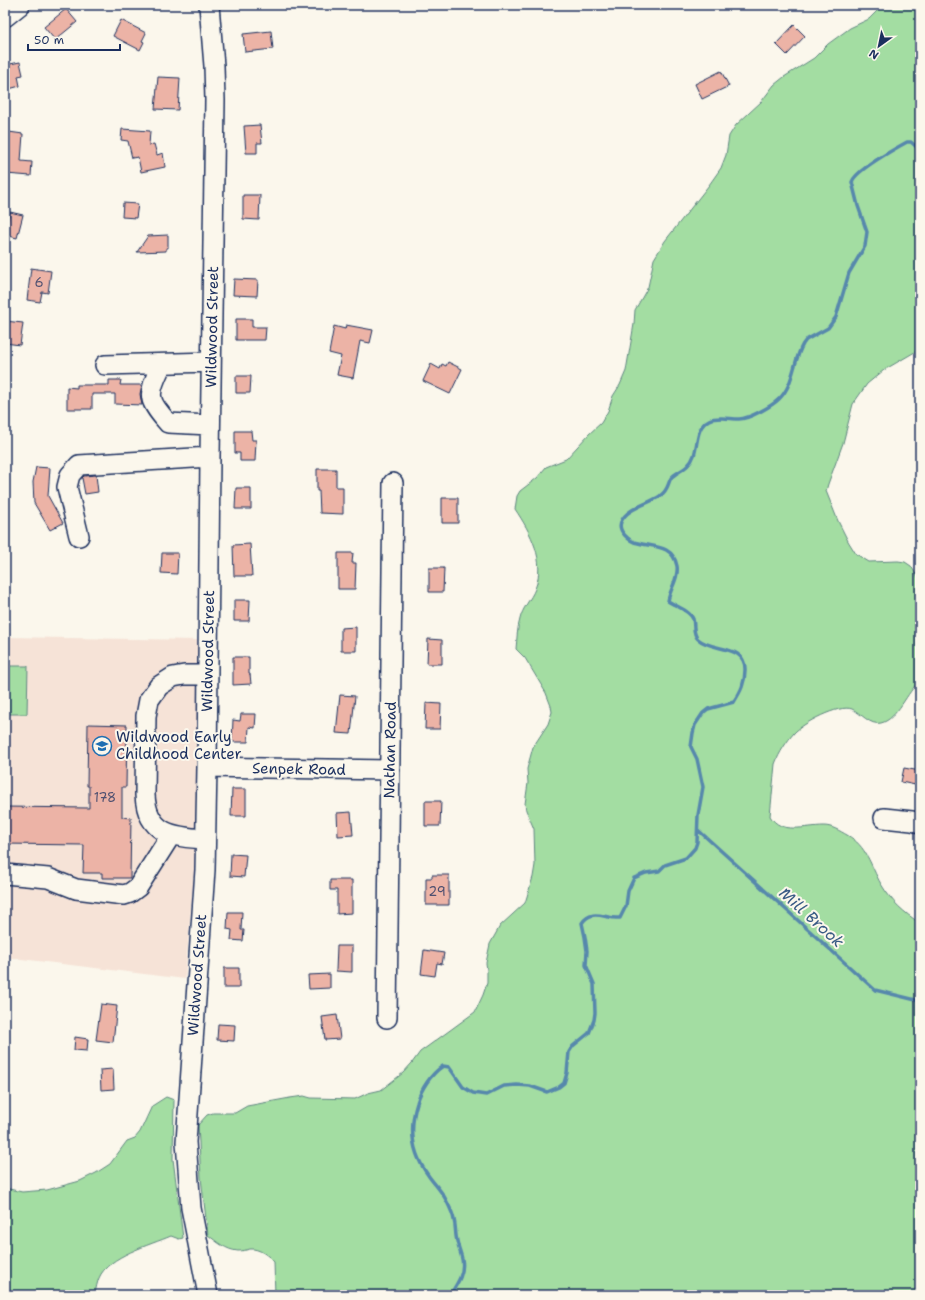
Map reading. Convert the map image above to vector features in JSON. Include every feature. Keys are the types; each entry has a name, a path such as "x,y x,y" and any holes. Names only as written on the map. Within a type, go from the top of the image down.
{"street":[{"path":"5,17 20,5"},
{"name":"Wildwood Street","path":"208,5 214,66 215,100 207,767 204,878 186,1142 191,1208 208,1295"},
{"path":"105,365 211,362"},
{"path":"162,364 153,385 152,399 168,423 210,425"},
{"path":"79,536 67,487 70,475 79,465 210,457"},
{"name":"Nathan Road","path":"387,1018 393,483"},
{"path":"205,839 180,837 171,834 160,828 153,820 148,810 145,800 146,716 148,705 155,690 168,680 184,675 207,675"},
{"name":"Senpek Road","path":"207,767 390,770"},
{"path":"884,818 920,823"},
{"path":"5,874 48,878 76,889 118,895 127,894 135,890 140,885 171,834"}],"shaded area":[{"name":"Wildwood Early Childhood Center","path":"5,637 201,640 196,851 185,979 5,957"}],"green space":[{"path":"883,5 920,5 920,349 884,370 867,384 853,404 843,443 826,491 838,521 856,554 869,562 905,562 911,566 920,581 920,681 897,711 881,723 873,723 852,709 846,708 822,715 805,724 794,733 786,743 775,764 770,816 780,826 787,828 827,826 839,830 854,839 864,850 881,884 889,896 903,911 920,923 920,1295 275,1295 274,1262 269,1257 260,1251 253,1249 238,1251 230,1249 208,1235 201,1178 198,1125 207,1115 213,1113 235,1113 247,1106 304,1096 311,1098 355,1099 368,1093 381,1090 403,1073 420,1052 475,1012 487,983 486,963 490,944 500,926 525,903 533,877 535,865 534,829 525,804 528,783 527,769 533,747 548,724 552,712 546,693 525,658 516,649 521,615 535,589 539,568 538,558 531,537 515,509 517,496 520,491 537,478 546,467 566,459 601,423 626,371 635,310 648,287 654,259 665,241 721,168 726,155 729,136 736,125 761,102 774,85 814,58 828,44 850,28 869,19"},
{"path":"7,666 28,666 27,714 6,714"},
{"path":"166,1097 174,1100 173,1159 183,1238 179,1239 171,1236 141,1247 111,1263 99,1278 95,1293 98,1295 5,1295 5,1188 22,1192 47,1190 80,1181 96,1173 110,1164 127,1141 135,1138 140,1132 152,1106"}],"building":[{"path":"66,9 77,22 55,40 44,27"},
{"path":"121,20 146,33 140,50 113,36"},
{"path":"794,25 805,36 787,55 776,44"},
{"path":"271,31 273,49 245,52 243,34"},
{"path":"20,62 23,75 18,76 20,86 5,90 5,65"},
{"path":"721,71 729,86 702,99 695,84"},
{"path":"158,77 180,78 178,110 155,109"},
{"path":"260,125 262,143 257,143 257,153 246,153 244,126"},
{"path":"122,129 150,131 149,145 154,144 157,155 163,153 165,167 141,172 138,157 132,158 128,141 121,140"},
{"path":"9,132 23,134 21,161 32,162 31,176 6,174"},
{"path":"243,195 260,195 259,220 243,219"},
{"path":"123,203 138,204 136,218 122,217"},
{"path":"10,212 23,215 17,238 5,235 5,222 7,223"},
{"path":"168,235 168,248 166,248 166,251 137,252 148,236"},
{"path":"31,268 51,271 48,293 42,292 40,302 27,300"},
{"path":"234,279 258,280 257,296 233,295"},
{"path":"236,319 252,319 252,327 266,327 265,340 236,340"},
{"path":"5,321 23,323 20,345 5,343"},
{"path":"346,325 373,330 370,343 360,341 353,378 337,375 341,356 329,353 334,326 345,329"},
{"path":"448,362 462,369 450,394 423,381 431,364 440,369 442,364 446,366"},
{"path":"236,376 251,376 250,393 236,393"},
{"path":"109,380 121,380 120,385 142,385 140,394 142,405 115,404 115,394 92,394 92,409 67,409 67,387 77,388 77,385 109,385"},
{"path":"235,431 251,431 252,440 256,440 255,461 240,461 240,453 235,453"},
{"path":"36,467 50,468 48,496 63,523 50,530 34,503 33,482"},
{"path":"317,469 336,469 336,487 343,487 343,514 320,513 319,491 317,491"},
{"path":"96,475 98,492 85,494 82,478 84,476"},
{"path":"236,488 251,488 251,509 235,509"},
{"path":"442,498 458,498 458,523 442,523"},
{"path":"250,544 252,576 234,576 233,545"},
{"path":"162,553 178,553 177,574 161,573"},
{"path":"338,553 353,553 352,563 356,563 355,589 338,589"},
{"path":"429,568 444,568 443,592 429,592"},
{"path":"234,600 250,600 249,621 234,621"},
{"path":"356,627 356,651 341,651 341,628"},
{"path":"428,639 442,640 442,664 427,664"},
{"path":"233,657 249,657 249,674 251,684 233,685"},
{"path":"340,695 355,696 351,734 336,733"},
{"path":"426,703 441,704 440,729 425,729"},
{"path":"241,714 256,714 255,728 249,727 248,742 232,742 233,720 240,721"},
{"path":"88,724 127,725 126,787 122,787 122,817 131,818 130,878 102,878 102,873 83,873 84,845 5,844 5,807 89,808 89,786 87,786"},
{"path":"904,768 920,771 920,786 901,782"},
{"path":"232,789 246,789 246,816 231,816"},
{"path":"425,801 441,801 440,826 425,826"},
{"path":"351,812 353,835 338,836 337,813"},
{"path":"231,854 246,855 244,877 230,876"},
{"path":"432,875 449,875 449,905 426,905 426,878 432,878"},
{"path":"330,880 352,880 352,913 337,914 337,890 330,890"},
{"path":"228,912 242,912 241,930 244,930 243,941 231,940 232,930 227,929"},
{"path":"337,946 352,946 352,972 336,971"},
{"path":"424,950 444,953 442,964 437,963 435,976 421,974"},
{"path":"224,968 239,968 239,988 224,988"},
{"path":"330,974 330,988 309,989 308,975"},
{"path":"101,1004 117,1006 113,1042 96,1040"},
{"path":"337,1015 340,1039 325,1040 322,1017"},
{"path":"218,1024 235,1025 234,1041 217,1040"},
{"path":"75,1037 88,1039 87,1051 74,1050"},
{"path":"113,1069 114,1089 101,1090 100,1070"}],"waterway":[{"path":"450,1295 458,1282 463,1264 451,1210 442,1193 423,1167 415,1149 413,1122 421,1092 427,1082 443,1066 449,1067 463,1087 473,1093 486,1095 504,1086 517,1085 530,1086 547,1092 564,1083 567,1073 569,1052 573,1046 589,1033 595,1013 594,984 586,965 587,951 582,923 590,916 594,915 620,918 626,906 628,891 634,878 646,873 659,871 665,865 686,858 695,848 697,842 698,815 703,787 697,759 691,747 695,725 703,713 708,709 734,702 741,690 744,679 744,662 740,656 734,652 711,646 698,639 694,632 693,619 691,616 668,601 677,575 675,559 671,554 662,548 631,541 625,536 621,529 621,522 628,513 663,494 671,478 692,460 700,429 709,420 716,418 739,419 748,417 771,405 784,393 791,380 797,358 803,344 806,340 828,328 836,317 849,273 865,246 867,232 852,182 855,177 868,166 907,142 911,142 920,150"},
{"name":"Mill Brook","path":"698,830 875,990 920,1001"}],"place":[{"name":"Wildwood Early Childhood Center","path":"102,746"}]}
